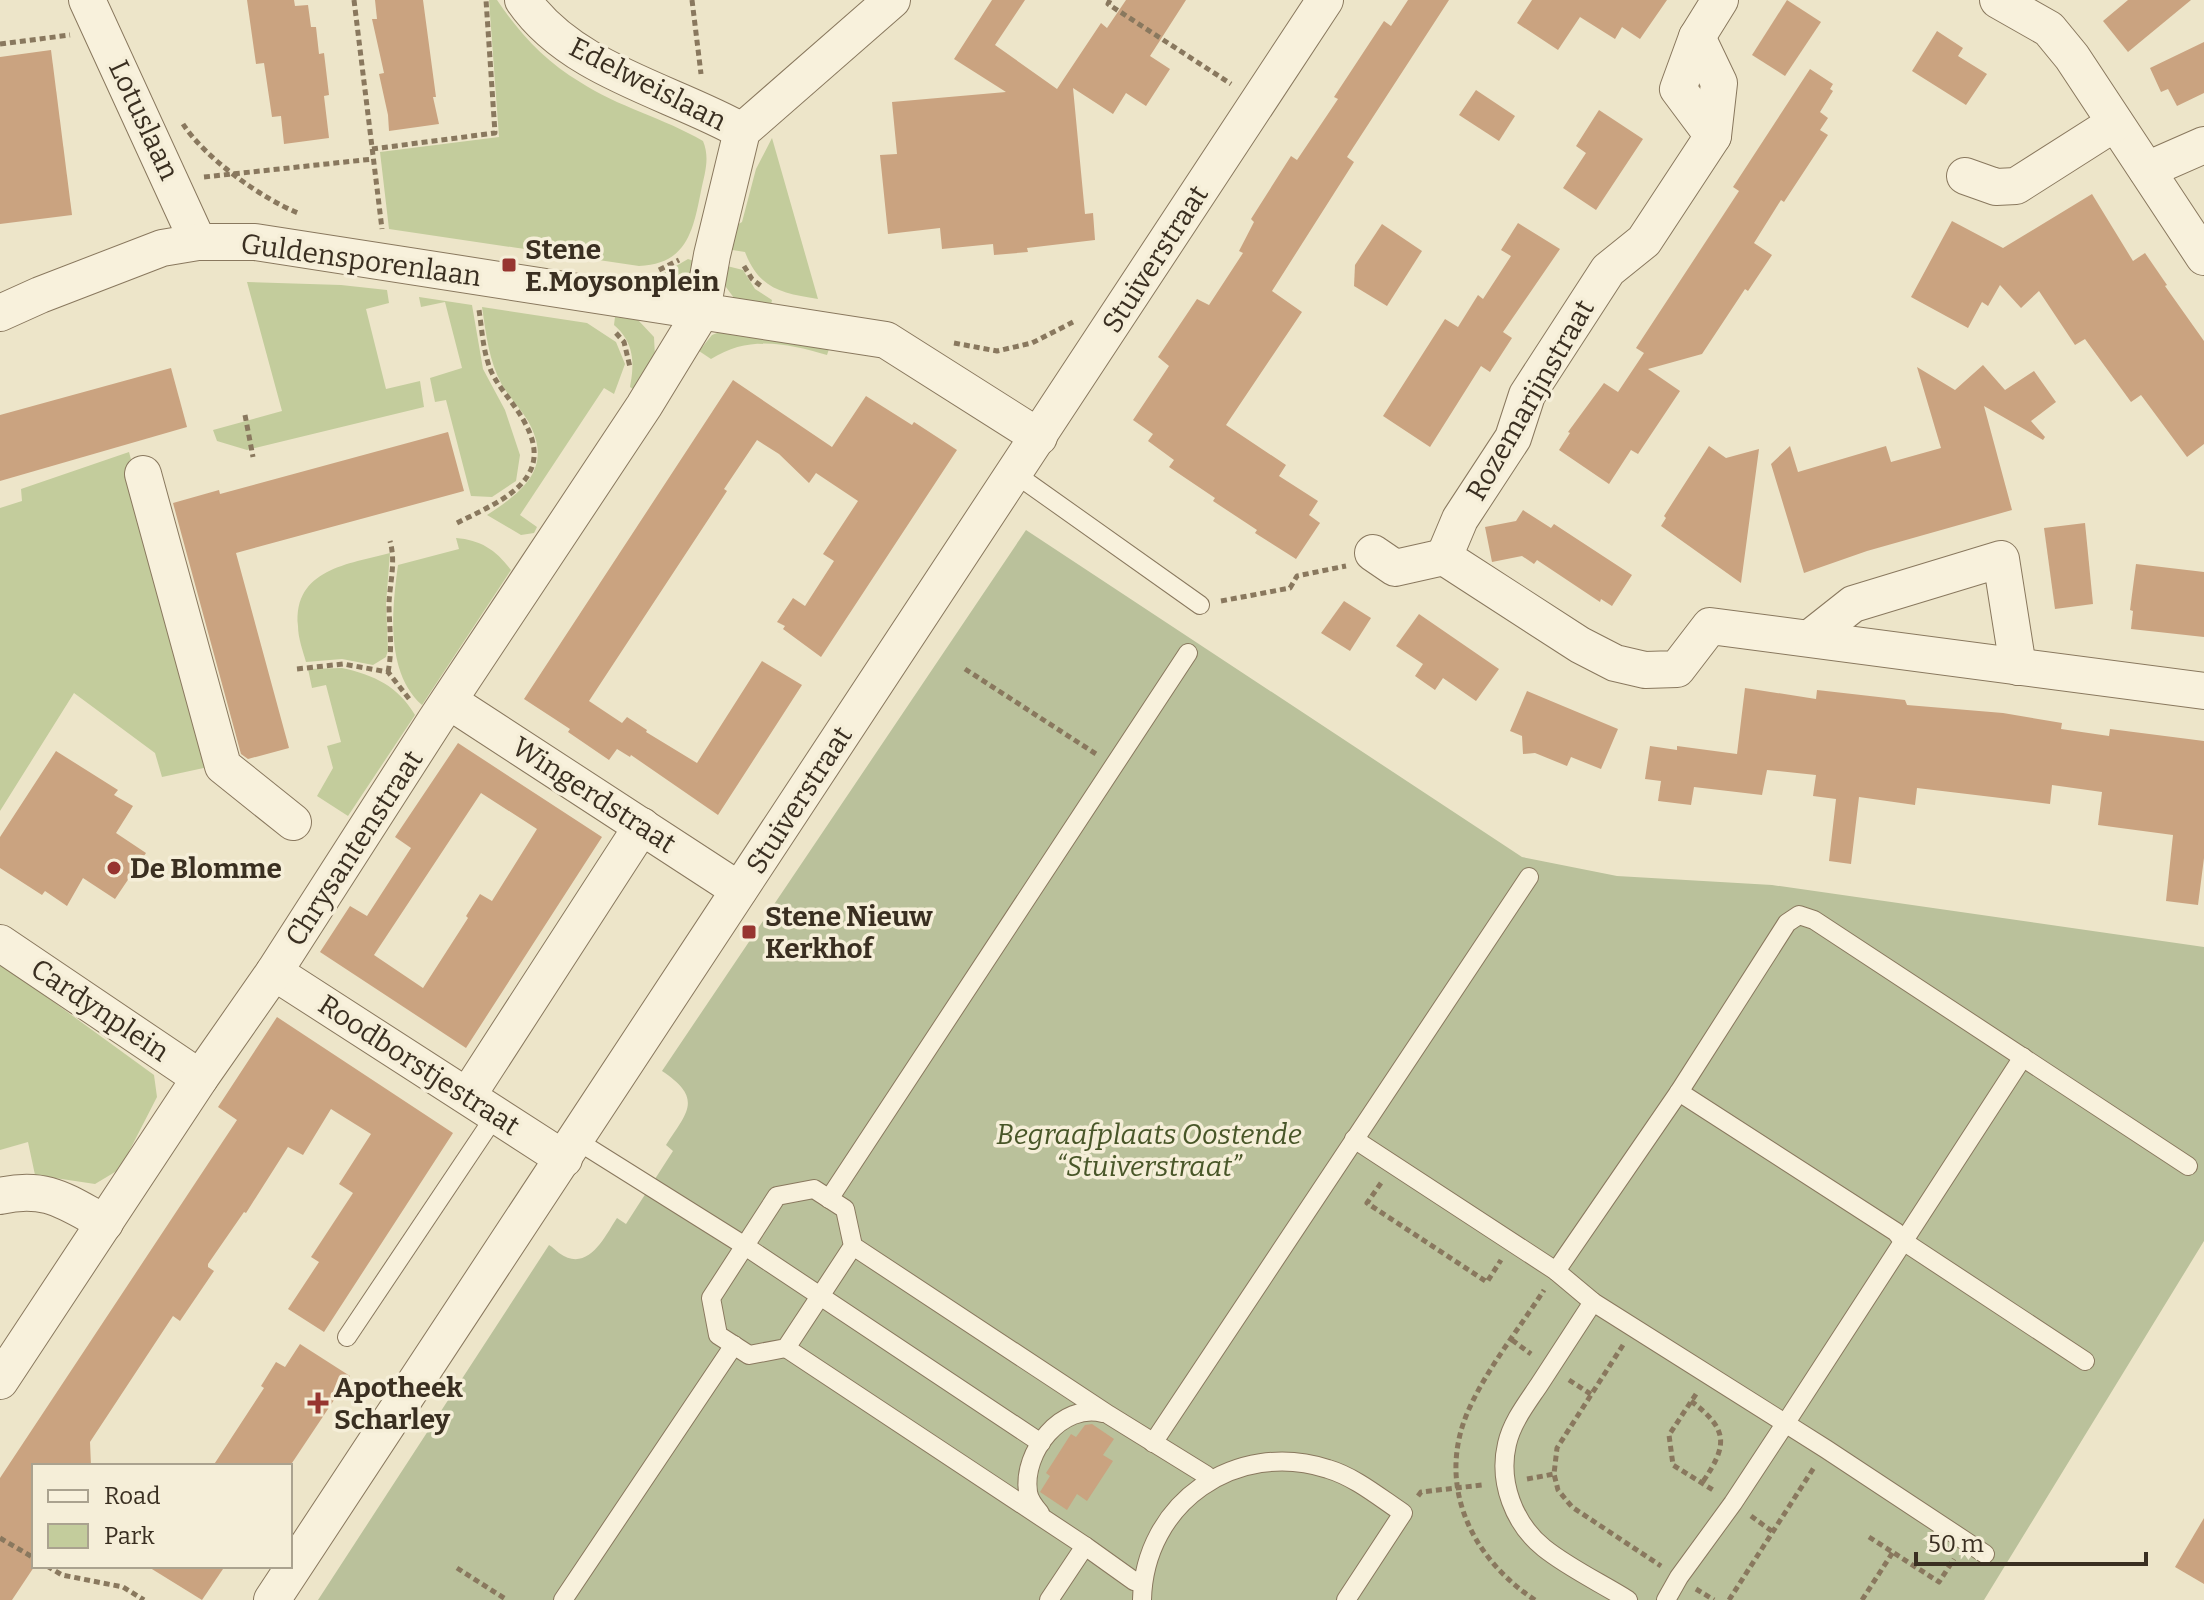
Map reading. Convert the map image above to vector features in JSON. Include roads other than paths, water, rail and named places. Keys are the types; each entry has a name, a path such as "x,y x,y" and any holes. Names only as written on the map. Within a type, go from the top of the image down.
{"street":[{"name":"Edelweislaan","path":"523,0 558,38 596,64 706,111 742,131"},
{"path":"702,311 742,131 892,0"},
{"name":"Stuiverstraat","path":"272,1600 1325,0"},
{"name":"Rozemarijnstraat","path":"1444,557 1460,519 1513,438 1527,395 1608,270 1644,241 1713,136 1719,83 1697,37 1720,0"},
{"path":"1998,0 2049,29 2072,57 2204,257"},
{"name":"Lotuslaan","path":"95,15 198,242"},
{"path":"1965,176 1996,187 2016,186 2115,123"},
{"path":"2147,170 2204,145"},
{"name":"Guldensporenlaan","path":"0,313 162,248 198,242 255,242 886,340 1039,437"},
{"name":"Chrysantenstraat","path":"0,1381 200,1078 274,972 644,406 702,311"},
{"path":"143,474 223,766 293,822"},
{"path":"1378,556 1395,568 1444,557 1580,645 1615,663 1645,670 1677,669 1710,626 2204,691"},
{"path":"1810,638 1853,604 2001,559 2018,667"},
{"name":"Wingerdstraat","path":"442,711 642,826 739,890"},
{"path":"482,1104 642,826"},
{"name":"Cardynplein","path":"0,943 200,1078"},
{"name":"Roodborstjestraat","path":"274,972 482,1104 570,1149"},
{"path":"0,1196 23,1190 35,1191 60,1198 105,1223"}],"lane":[{"path":"1014,473 1200,605"},
{"path":"829,1199 1188,653"},
{"path":"1153,1443 1529,877"},
{"path":"1556,1271 1679,1092 1787,923 1799,915 1814,920 2188,1166"},
{"path":"1666,1600 1785,1424 2023,1057"},
{"path":"1679,1092 1896,1232 1903,1241 2085,1361"},
{"path":"347,1337 482,1104"},
{"path":"1354,1139 1556,1271 1593,1302 1985,1554"},
{"path":"570,1149 745,1246 1041,1443"},
{"path":"1142,1591 1134,1581 1085,1546 786,1348 749,1355 718,1335 711,1298 777,1196 814,1189 845,1209 853,1246 1109,1415 1206,1475 1209,1481"},
{"path":"786,1348 853,1246"},
{"path":"1593,1302 1516,1419 1507,1442 1504,1463 1506,1482 1511,1504 1522,1523 1543,1547 1628,1600"},
{"path":"563,1600 734,1345"},
{"path":"1042,1517 1031,1502 1028,1480 1041,1443 1059,1423 1080,1412 1091,1410 1109,1415"},
{"path":"1142,1591 1150,1552 1164,1524 1184,1500 1209,1481 1238,1467 1268,1461 1300,1462 1330,1469 1403,1513 1346,1600"},
{"path":"1049,1600 1085,1546"}],"place":[{"name":"Stene E.Moysonplein","path":"509,265"},
{"name":"De Blomme","path":"114,868"},
{"name":"Stene Nieuw Kerkhof","path":"749,932"},
{"name":"Apotheek Scharley","path":"318,1403"}],"park label":[{"name":"Begraafplaats Oostende “Stuiverstraat”","path":"1149,1150"}]}
